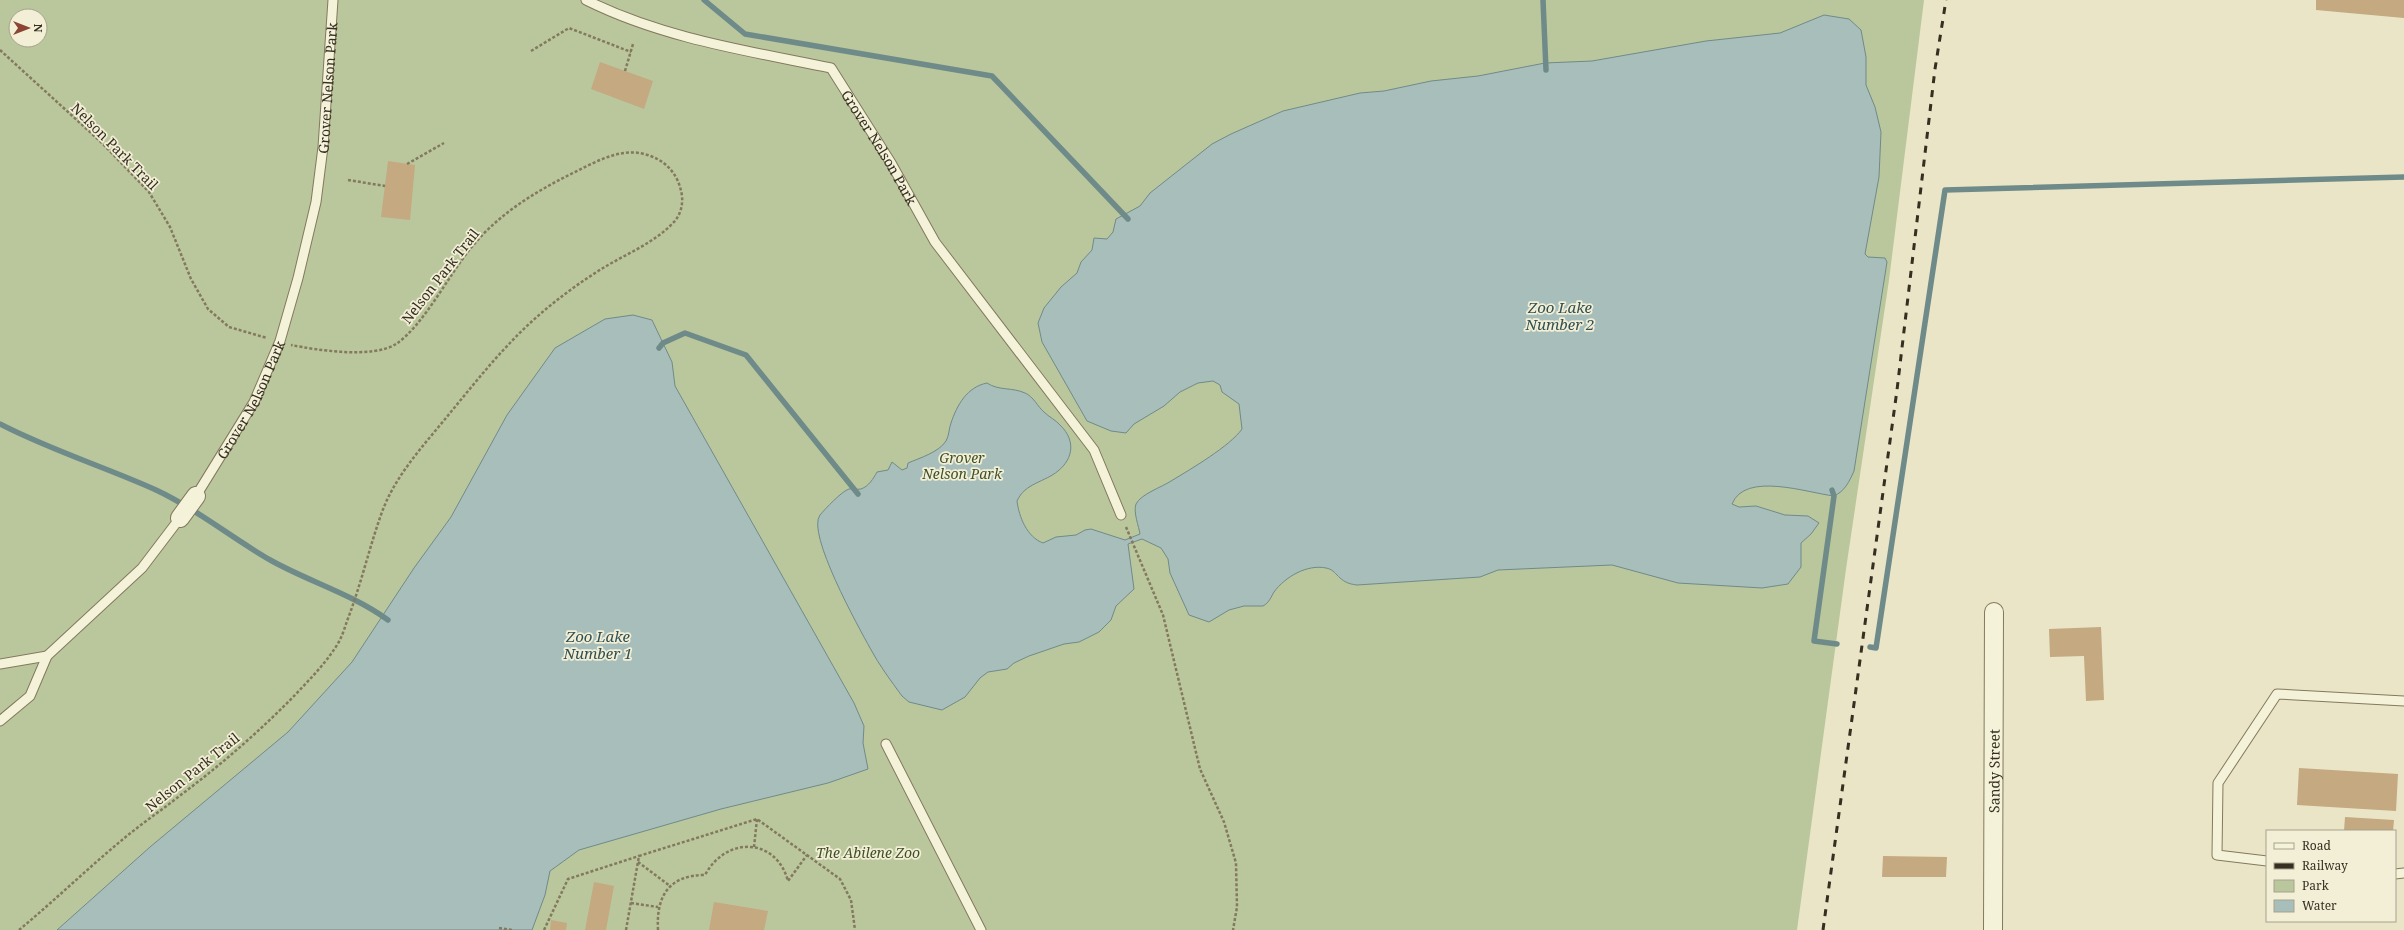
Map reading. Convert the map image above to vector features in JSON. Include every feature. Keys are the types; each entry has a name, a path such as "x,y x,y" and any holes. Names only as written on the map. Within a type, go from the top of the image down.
{"street":[{"name":"Grover Nelson Park","path":"180,518 196,496"},
{"name":"Sandy Street","path":"1994,612 1994,930"}],"lane":[{"name":"Grover Nelson Park","path":"196,496 254,402 280,341 298,278 316,202 323,147 333,0"},
{"name":"Grover Nelson Park","path":"586,0 641,23 689,38 831,68 891,163 935,242 1094,450 1121,515"},
{"name":"Grover Nelson Park","path":"0,721 30,696 47,656 142,568 180,518"},
{"path":"0,664 47,656"},
{"path":"2266,861 2217,855 2218,783 2277,694 2404,701"},
{"path":"886,744 981,930"}],"path":[{"path":"531,51 569,28 631,52"},
{"path":"625,71 633,44"},
{"name":"Nelson Park Trail","path":"0,50 102,143 149,192 170,227 191,279 208,309 229,327 306,348 336,351 374,350 394,345 419,320 472,247 501,217 530,195 606,157 634,152 648,154 667,164 679,184 682,195 681,208 677,220 650,242 591,276 535,319 494,360 419,451 400,476 382,512 358,590 338,645 321,668 282,708 185,793 121,840 20,930"},
{"path":"407,164 444,143"},
{"path":"348,180 385,186"},
{"path":"1125,525 1163,615 1200,769 1224,822 1236,863 1237,907 1233,930"},
{"path":"754,847 757,819"},
{"path":"757,819 840,879 846,888 854,915 855,930"},
{"path":"544,930 568,879 757,819"},
{"path":"658,930 658,907 670,886 684,877 705,875 714,861 728,850 736,847 754,847 765,851 779,860 785,868 788,881 807,855"},
{"path":"626,930 639,856"},
{"path":"638,862 670,886"},
{"path":"631,903 658,907"},
{"path":"499,928 512,930"}],"green space":[{"name":"Grover Nelson Park","path":"0,0 1924,0 1889,280 1846,569 1797,930 0,930"}],"water":[{"name":"Zoo Lake Number 2","path":"1824,15 1849,19 1861,30 1866,57 1866,85 1875,107 1881,132 1879,177 1865,254 1868,257 1885,258 1887,262 1854,471 1846,486 1841,492 1834,496 1778,486 1750,488 1739,494 1732,504 1739,507 1756,506 1785,515 1808,516 1819,523 1811,534 1801,543 1801,567 1788,584 1762,588 1678,583 1612,565 1498,570 1480,577 1357,585 1345,582 1330,569 1319,567 1304,570 1284,581 1274,592 1268,602 1263,606 1244,606 1229,610 1209,622 1189,615 1170,573 1168,559 1161,548 1142,539 1128,544 1134,589 1116,606 1111,620 1099,632 1079,642 1064,644 1029,656 1014,663 1007,669 988,672 980,678 965,697 942,710 909,702 902,696 889,679 877,661 846,602 827,560 820,541 818,525 820,515 846,490 864,488 877,472 888,470 892,462 902,470 907,468 908,463 929,454 943,445 947,439 956,410 968,393 974,388 987,383 996,387 1020,391 1028,394 1046,414 1066,431 1069,437 1071,449 1070,455 1063,466 1053,475 1030,486 1017,501 1022,520 1028,531 1037,540 1043,543 1056,537 1076,535 1085,530 1091,529 1125,540 1140,534 1135,511 1136,504 1139,500 1210,457 1229,443 1242,429 1239,404 1222,392 1220,385 1213,381 1198,383 1180,392 1164,406 1134,424 1126,433 1111,431 1087,421 1042,342 1038,323 1044,308 1061,287 1077,273 1081,262 1092,250 1094,238 1107,239 1113,232 1116,219 1140,206 1150,193 1212,144 1283,111 1360,93 1384,91 1431,81 1478,76 1545,63 1592,61 1706,41 1780,33"},
{"name":"Zoo Lake Number 1","path":"633,315 652,320 672,362 675,386 854,703 864,726 863,743 868,769 828,783 721,809 579,850 550,871 545,895 532,930 57,930 150,847 288,732 352,662 414,568 451,517 507,415 555,348 605,319"}],"building":[{"path":"2316,0 2404,0 2404,18 2316,10"},
{"path":"600,62 653,81 644,109 591,89"},
{"path":"388,161 415,165 410,220 381,217"},
{"path":"2101,627 2104,700 2086,701 2084,656 2050,657 2049,629"},
{"path":"2299,768 2398,774 2396,811 2297,805"},
{"path":"2345,817 2394,820 2393,830 2344,830"},
{"path":"1883,856 1947,857 1946,877 1882,877"},
{"path":"594,882 614,886 606,930 585,930"},
{"path":"714,902 768,911 764,930 709,930"},
{"path":"551,920 567,923 566,930 550,930"}],"waterway":[{"path":"704,0 745,34 992,76 1128,219"},
{"path":"1543,0 1546,70"},
{"path":"1870,647 1876,648 1945,190 2404,177"},
{"path":"659,348 663,343 685,333 746,355 858,494"},
{"path":"0,424 38,442 156,490 186,506 272,561 345,595 388,620"},
{"path":"1832,490 1834,496 1814,641 1837,644"}],"railway":[{"path":"1823,930 1897,390 1935,69 1946,0"}],"park label":[{"name":"The Abilene Zoo","path":"868,852"}]}
